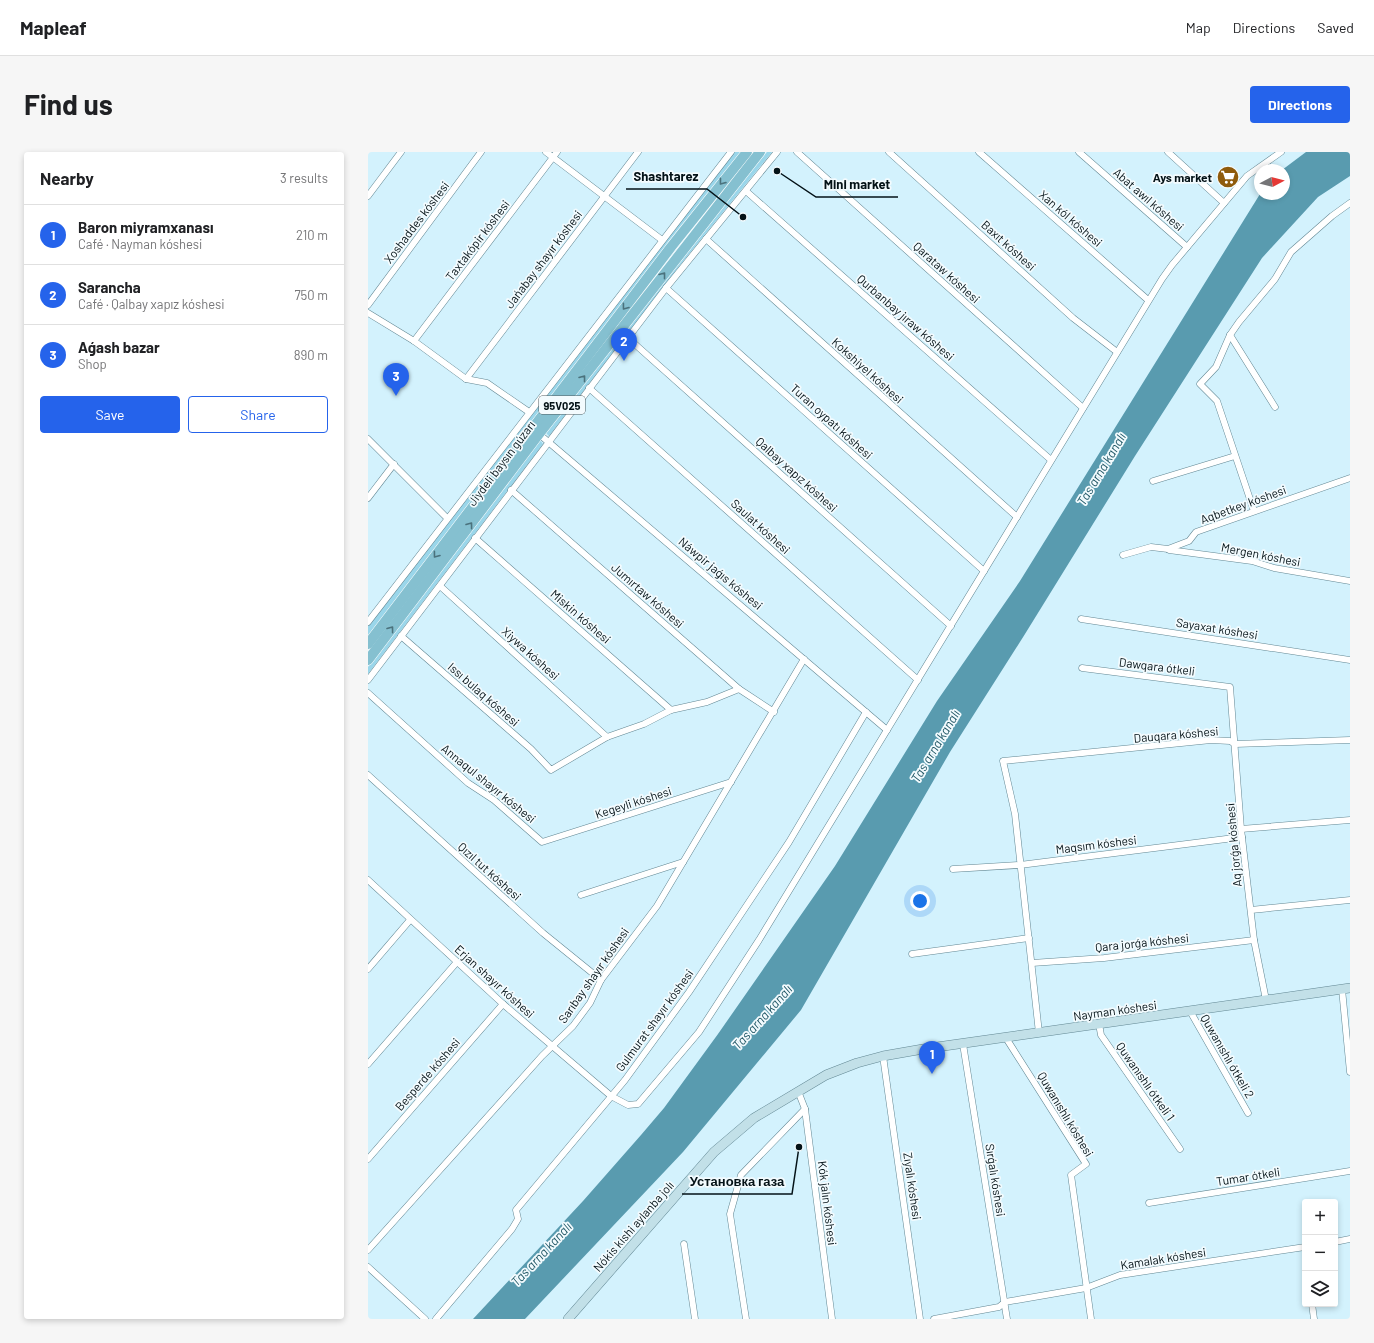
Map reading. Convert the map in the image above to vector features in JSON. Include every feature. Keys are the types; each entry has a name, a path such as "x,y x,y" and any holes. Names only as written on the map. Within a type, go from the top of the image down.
{"main road":[{"name":"Jiydeli baysın gúzarı","path":"368,644 671,247 746,152"},
{"name":"Jiydeli baysın gúzarı","path":"368,660 539,434 760,152"},
{"name":"Nayman kóshesi","path":"883,1056 1346,989"},
{"name":"Nókis kishi aylanba jolı","path":"568,1319 714,1152 754,1118 826,1075 857,1063 883,1056"}],"street":[{"path":"368,196 401,152"},
{"name":"Xoshaddes kóshesi","path":"368,304 481,152"},
{"path":"546,152 555,155 662,240"},
{"name":"Jańabay shayır kóshesi","path":"466,379 638,152"},
{"path":"368,622 731,152"},
{"path":"368,680 666,288 777,152"},
{"name":"Qarataw kóshesi","path":"796,152 1083,408"},
{"name":"Baxıt kóshesi","path":"889,152 1073,318 1117,352"},
{"name":"Xan kól kóshesi","path":"980,152 1148,300"},
{"name":"Abat awıl kóshesi","path":"1079,152 1187,247"},
{"path":"1168,152 1224,202"},
{"name":"Erjan shayır kóshesi","path":"368,880 503,1004 611,1096 628,1105 638,1104 699,1032 771,920 1148,300 1172,265 1247,176 1281,152"},
{"name":"Taxtakópir kóshesi","path":"414,341 555,155"},
{"name":"Qurbanbay jıraw kóshesi","path":"746,191 1051,460"},
{"path":"1254,511 1217,401 1200,384 1216,366 1230,335 1275,279 1291,252 1332,216 1350,203"},
{"name":"Kokshiyel kóshesi","path":"706,239 1017,517"},
{"name":"Turan oypatı kóshesi","path":"666,288 984,571"},
{"path":"368,313 414,341 466,379 487,383 529,412"},
{"path":"1230,335 1275,407"},
{"name":"Qalbay xapız kóshesi","path":"628,338 951,626"},
{"name":"Saulat kóshesi","path":"590,388 918,680"},
{"name":"Náwpir jaǵıs kóshesi","path":"539,434 887,730"},
{"path":"368,439 447,518"},
{"path":"1153,481 1235,456"},
{"path":"368,498 394,464"},
{"name":"Aqbetkey kóshesi","path":"1123,555 1151,547 1168,549 1189,541 1196,532 1350,478"},
{"name":"Jumırtaw kóshesi","path":"511,490 740,690 774,712"},
{"name":"Miskin kóshesi","path":"475,538 671,710"},
{"name":"Mergen kóshesi","path":"1168,549 1252,561 1274,568 1350,581"},
{"name":"Xiywa kóshesi","path":"440,586 607,737"},
{"name":"Sayaxat kóshesi","path":"1081,619 1350,660"},
{"name":"Issı bulaq kóshesi","path":"401,636 531,749 551,770 607,737"},
{"name":"Sarıbay shayır kóshesi","path":"368,1250 552,1046 573,1026 590,1002 601,980 657,906 774,712 804,659"},
{"name":"Dawqara ótkeli","path":"1082,668 1230,687"},
{"name":"Aq jorǵa kóshesi","path":"1230,687 1241,829 1250,910 1254,940 1266,1000"},
{"path":"607,737 644,724 671,710 706,702 740,690"},
{"name":"Annaqul shayır kóshesi","path":"368,693 468,783 494,800 542,842"},
{"name":"Gulmurat shayır kóshesi","path":"436,1319 512,1229 518,1219 516,1210 625,1080 719,949 789,842 866,712"},
{"name":"Dauqara kóshesi","path":"1020,864 1015,814 1003,761 1211,740 1230,741 1235,744 1350,740"},
{"name":"Qızıl tut kóshesi","path":"368,775 526,918 601,980"},
{"name":"Kegeyli kóshesi","path":"542,842 731,782"},
{"path":"1241,829 1350,820"},
{"name":"Maqsım kóshesi","path":"953,869 1020,864 1242,837"},
{"path":"581,895 683,862"},
{"path":"1020,864 1039,1033"},
{"path":"1250,910 1350,900"},
{"path":"368,969 410,920"},
{"path":"912,954 1029,938"},
{"name":"Qara jorǵa kóshesi","path":"1032,963 1104,958 1254,940"},
{"path":"368,1064 457,962"},
{"path":"1346,989 1350,1072"},
{"name":"Besperde kóshesi","path":"368,1159 503,1004"},
{"name":"Quwanıshlı ótkeli 2","path":"1190,1011 1248,1112"},
{"name":"Quwanıshlı ótkeli 1","path":"1099,1024 1101,1035 1180,1149"},
{"name":"Quwanıshlı kóshesi","path":"1006,1038 1086,1164 1071,1175 1091,1319"},
{"name":"Sırǵalı kóshesi","path":"962,1044 1008,1319"},
{"name":"Zıyalı kóshesi","path":"883,1056 920,1319"},
{"name":"Kók jalın kóshesi","path":"798,1091 805,1109 832,1319"},
{"path":"746,1319 730,1214 741,1175 805,1109"},
{"name":"Tumar ótkeli","path":"1149,1203 1350,1171"},
{"path":"1338,1241 1350,1239"},
{"path":"684,1244 695,1319"},
{"name":"Kamalak kóshesi","path":"934,1319 999,1308 1005,1302 1086,1288 1120,1275 1302,1249"},
{"path":"368,1267 406,1300 425,1319"},
{"path":"1312,1307 1314,1319"}],"shaded area":[{"path":"735,152 741,152 368,638 368,625 659,247"},
{"path":"767,152 772,152 680,265 549,436 546,433 737,187"},
{"path":"540,440 543,444 368,674 368,667"}],"water":[{"name":"Tas arna kanalı","path":"1306,152 1350,152 1350,176 1318,197 1262,258 1135,456 950,752 801,1010 683,1152 525,1319 473,1319 583,1201 641,1135 664,1108 718,1034 835,866 937,701 1020,581 1256,200 1290,200 1290,164"}],"place":[{"name":"Mini market","path":"777,171"},
{"name":"Ays market","path":"1228,177"},
{"name":"Shashtarez","path":"743,217"},
{"name":"Sarancha","path":"624,361"},
{"name":"Aǵash bazar","path":"396,396"},
{"name":"Baron miyramxanası","path":"932,1074"},
{"name":"Установка газа","path":"799,1147"}]}
